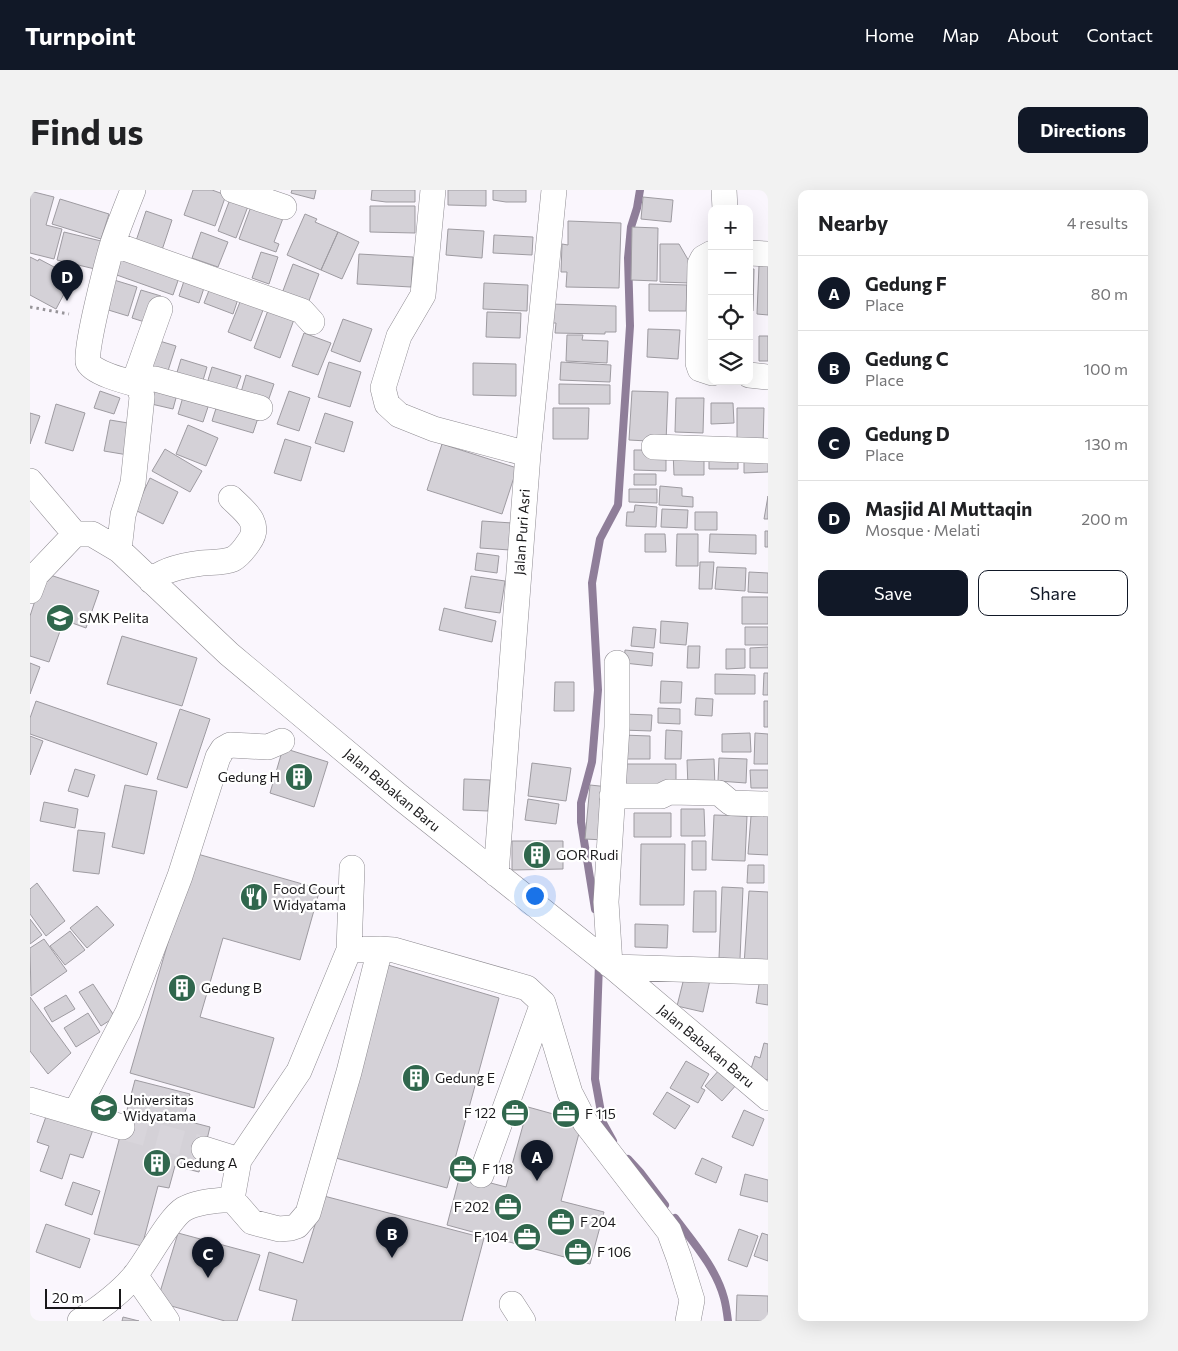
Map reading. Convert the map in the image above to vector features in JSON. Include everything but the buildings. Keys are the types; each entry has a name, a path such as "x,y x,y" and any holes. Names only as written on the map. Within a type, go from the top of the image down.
{"street":[{"path":"233,190 284,207"},
{"path":"433,190 423,295 400,336 383,388 387,404 400,415 434,429 528,454"},
{"name":"Jalan Puri Asri","path":"496,874 528,454 554,190"},
{"path":"724,190 725,205"},
{"path":"128,192 94,319 87,356 88,364 94,370 140,382 155,379 260,408"},
{"path":"113,244 302,310 312,322"},
{"path":"753,253 768,254"},
{"path":"708,255 703,258 700,264 698,363 700,370 708,372"},
{"path":"119,550 123,515 132,483 142,397 138,371 160,309"},
{"path":"753,375 768,377"},
{"path":"654,447 768,451"},
{"path":"30,481 75,534 32,579"},
{"path":"152,581 157,576 186,566 222,562 234,558 243,551 251,540 254,523 230,498"},
{"name":"Jalan Babakan Baru","path":"75,534 92,534 119,550 229,654 400,797 606,961 768,1098"},
{"path":"617,663 617,727 606,902 606,961 768,972"},
{"path":"75,1113 128,1012 180,876 218,757 223,749 230,745 268,747 282,741"},
{"path":"612,796 661,796 669,792 719,793 731,803 768,804"},
{"path":"232,1199 239,1160 299,1071 349,950 352,868"},
{"path":"232,1199 252,1222 279,1229 297,1226 308,1213 349,1072 380,949"},
{"path":"349,950 394,950 527,988 543,1003 570,1093 585,1122 668,1231 680,1258 692,1300 688,1321"},
{"path":"481,1175 543,1003"},
{"path":"30,1100 122,1127"},
{"path":"204,1149 239,1160"},
{"path":"80,1321 110,1299 136,1275 173,1220 182,1210 198,1203 232,1199"},
{"path":"136,1275 167,1321"}],"path":[{"path":"30,307 94,319"}],"waterway":[{"path":"595,909 581,822 581,803 592,762 598,690 592,583 600,539 618,505 630,326 628,258 631,227 640,190"},
{"path":"599,963 595,1079 603,1123 613,1141"},
{"path":"628,1159 665,1205"},
{"path":"675,1218 716,1276 724,1298 728,1321"}],"tunnel":[{"path":"122,1127 204,1149"}],"place":[{"name":"Masjid Al Muttaqin","path":"67,301"},
{"name":"SMK Pelita","path":"60,618"},
{"name":"Gedung H","path":"299,777"},
{"name":"GOR Rudi","path":"537,855"},
{"name":"Food Court Widyatama","path":"254,897"},
{"name":"Gedung B","path":"182,988"},
{"name":"Gedung E","path":"416,1078"},
{"name":"Universitas Widyatama","path":"104,1108"},
{"name":"F 122","path":"515,1113"},
{"name":"F 115","path":"566,1114"},
{"name":"Gedung A","path":"157,1163"},
{"name":"F 118","path":"463,1169"},
{"name":"Gedung F","path":"537,1181"},
{"name":"F 202","path":"508,1207"},
{"name":"F 204","path":"561,1222"},
{"name":"F 104","path":"527,1237"},
{"name":"F 106","path":"578,1252"},
{"name":"Gedung C","path":"392,1258"},
{"name":"Gedung D","path":"208,1278"}]}
